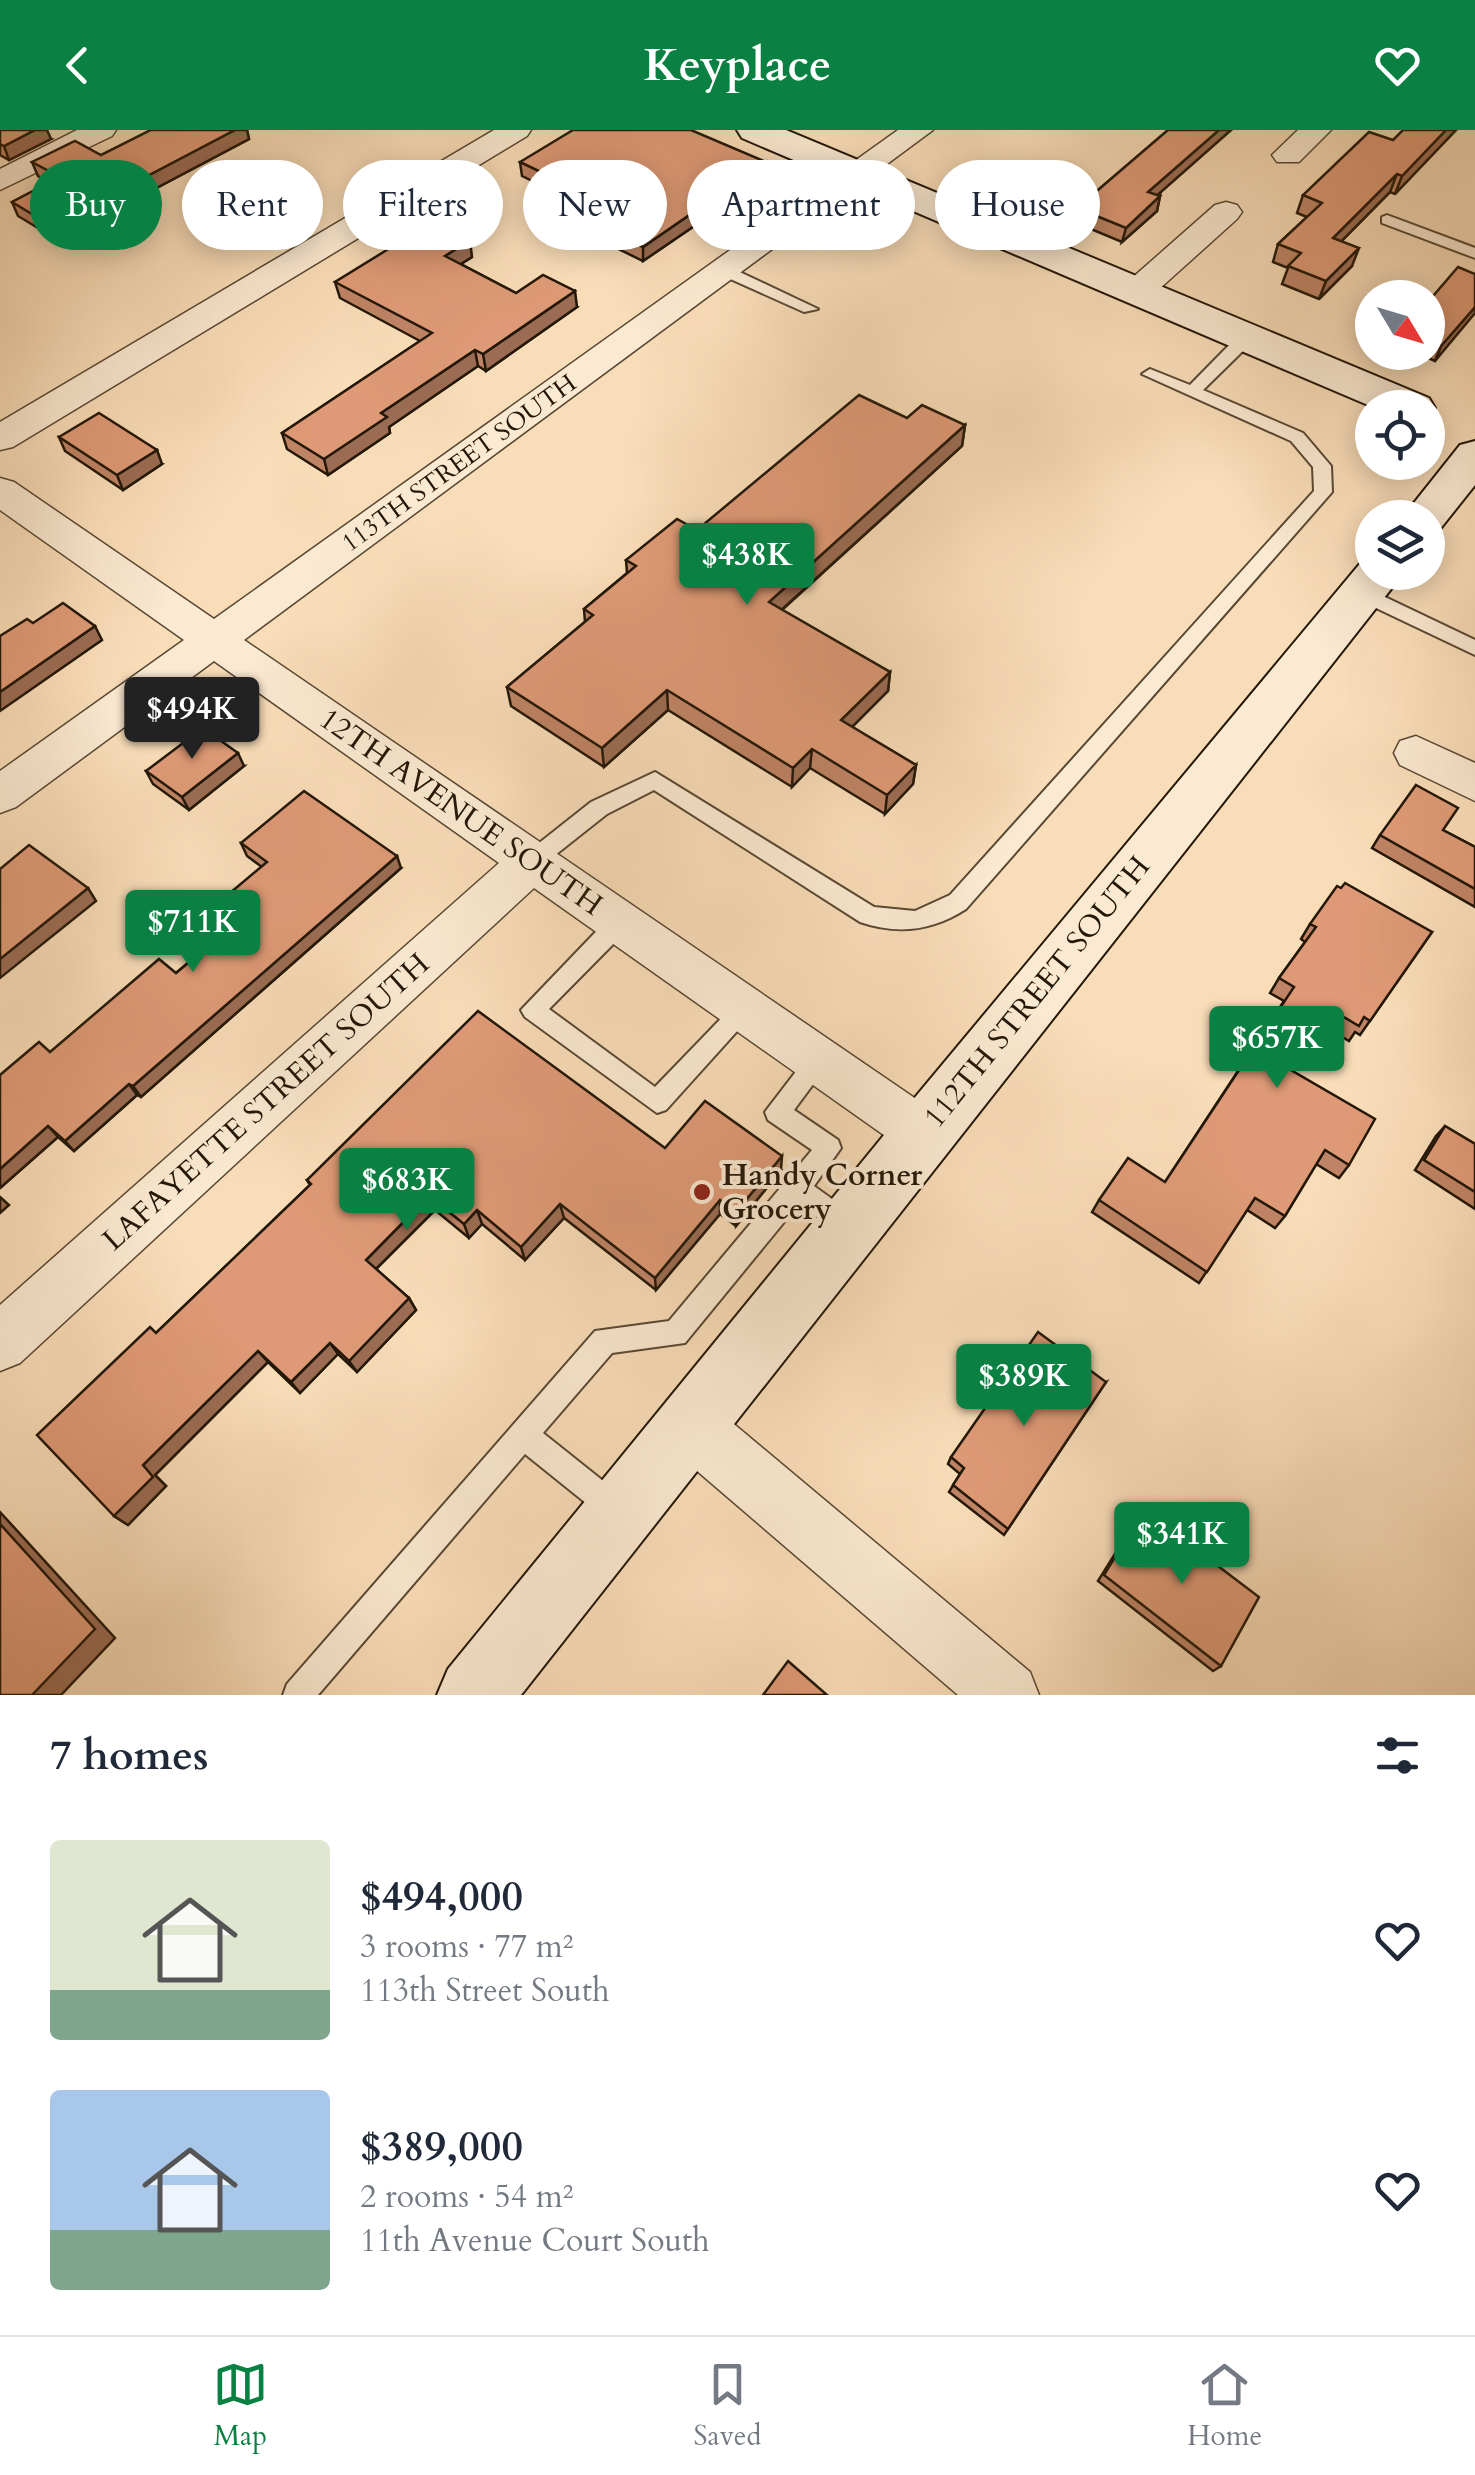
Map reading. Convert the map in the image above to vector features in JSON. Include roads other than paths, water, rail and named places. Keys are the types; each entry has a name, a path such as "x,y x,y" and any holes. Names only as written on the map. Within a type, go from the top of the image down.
{"main road":[{"path":"755,130 825,160"},
{"path":"915,198 1371,390"},
{"path":"1445,420 1475,432"},
{"path":"1439,500 1475,455"},
{"name":"112TH STREET SOUTH","path":"474,1695 922,1132 1364,590"}],"street":[{"path":"0,181 101,130"},
{"path":"0,438 516,130"},
{"name":"113TH STREET SOUTH","path":"877,160 918,130"},
{"path":"1288,155 1316,130"},
{"path":"1135,293 1226,212"},
{"name":"113TH STREET SOUTH","path":"0,794 752,250"},
{"name":"12TH AVENUE SOUTH","path":"0,492 922,1132"},
{"path":"1416,754 1475,784"},
{"name":"LAFAYETTE STREET SOUTH","path":"0,1343 532,861"},
{"path":"689,1425 1007,1695"}],"lane":[{"path":"1387,220 1475,253"},
{"path":"724,270 810,309"},
{"path":"1192,392 1246,338"},
{"path":"532,861 598,808 655,780 868,915 909,922 944,912 979,882 1323,492 1322,466 1297,438 1150,374"},
{"path":"1381,590 1475,648"},
{"path":"620,922 532,1010 656,1102 745,1010"},
{"path":"298,1695 605,1340 676,1334 829,1148 778,1112 818,1060"},
{"path":"796,1188 848,1226"},
{"path":"524,1434 620,1512"}],"place":[{"name":"Handy Corner Grocery","path":"702,1192"}]}
